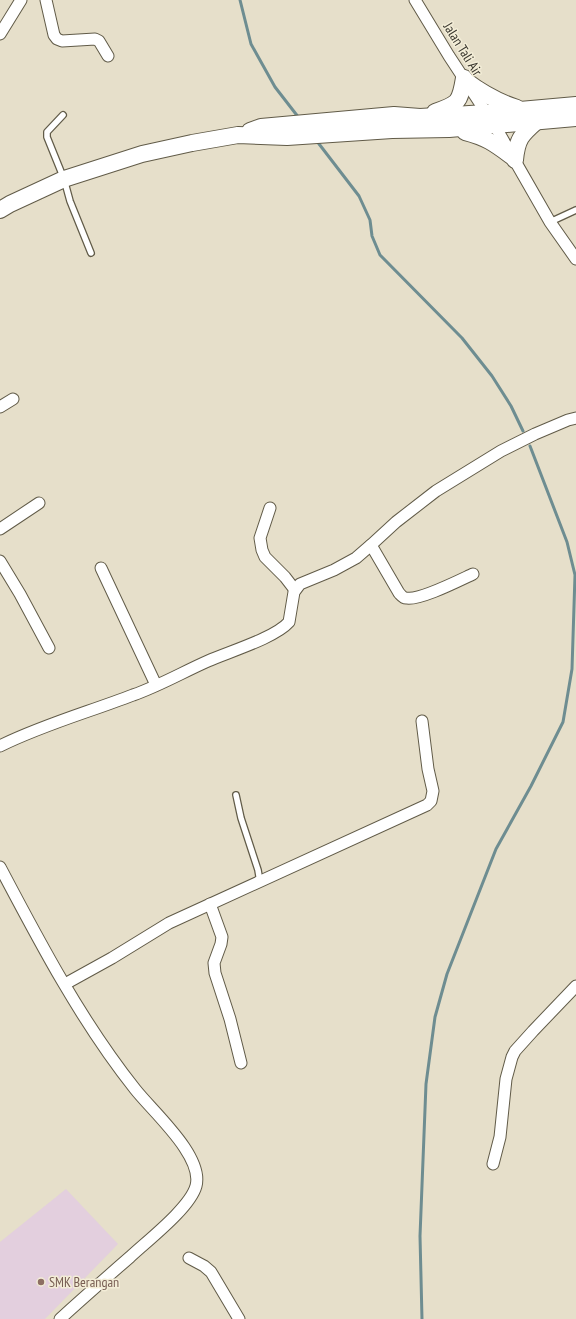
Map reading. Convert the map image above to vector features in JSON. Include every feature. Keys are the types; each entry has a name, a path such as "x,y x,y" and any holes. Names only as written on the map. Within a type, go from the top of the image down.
{"main road":[{"path":"0,210 64,179 142,154 192,143 238,136 393,122 420,117 449,108 457,102 462,93 465,79 480,92 500,102 521,109"},
{"path":"449,129 490,119 521,109 576,105"},
{"path":"420,117 537,121 576,118"},
{"path":"393,122 449,129 482,137 493,142 514,159 516,147 520,138 526,130 537,121"}],"street":[{"path":"0,34 20,0"},
{"path":"46,0 54,35 57,40 62,41 95,38 99,41 108,56"},
{"name":"Jalan Tali Air","path":"415,0 490,119 550,222 576,259"},
{"path":"0,408 13,399"},
{"path":"0,746 38,729 108,705 156,686 208,661 253,643 275,632 286,625 290,618 295,590 300,584 334,570 356,558 396,522 436,491 457,477 501,451 535,434 576,418"},
{"path":"0,529 39,503"},
{"path":"270,508 260,538 262,550 265,557 285,577 295,590"},
{"path":"371,545 399,593 407,599 421,596 473,574"},
{"path":"0,562 20,594 49,648"},
{"path":"101,568 156,686"},
{"path":"65,984 112,958 169,923 391,821 412,813 430,803 433,791 428,769 422,721"},
{"path":"0,867 31,926 106,1051 136,1090 167,1124 189,1154 196,1169 197,1175 194,1191 184,1205 164,1226 60,1319"},
{"path":"210,904 222,937 214,963 215,973 230,1019 241,1063"},
{"path":"492,1164 500,1137 506,1079 512,1057 515,1051 533,1031 576,986"},
{"path":"189,1258 204,1266 211,1272 239,1319"}],"lane":[{"path":"63,115 47,132 47,138 64,179 70,201 91,253"},
{"path":"550,222 576,210"},
{"path":"236,795 241,818 258,870 260,882"}],"shaded area":[{"name":"SMK Berangan","path":"66,1189 118,1244 45,1319 0,1319 0,1242"}],"waterway":[{"path":"240,0 251,44 275,87 299,118"},
{"path":"316,140 359,196 370,220 372,236 380,255 462,338 492,376 511,406 523,431"},
{"path":"422,1319 420,1236 426,1084 435,1017 447,974 496,849 531,786 563,722 572,669 575,575 567,542 530,446"}],"place":[{"name":"SMK Berangan","path":"41,1282"}]}
